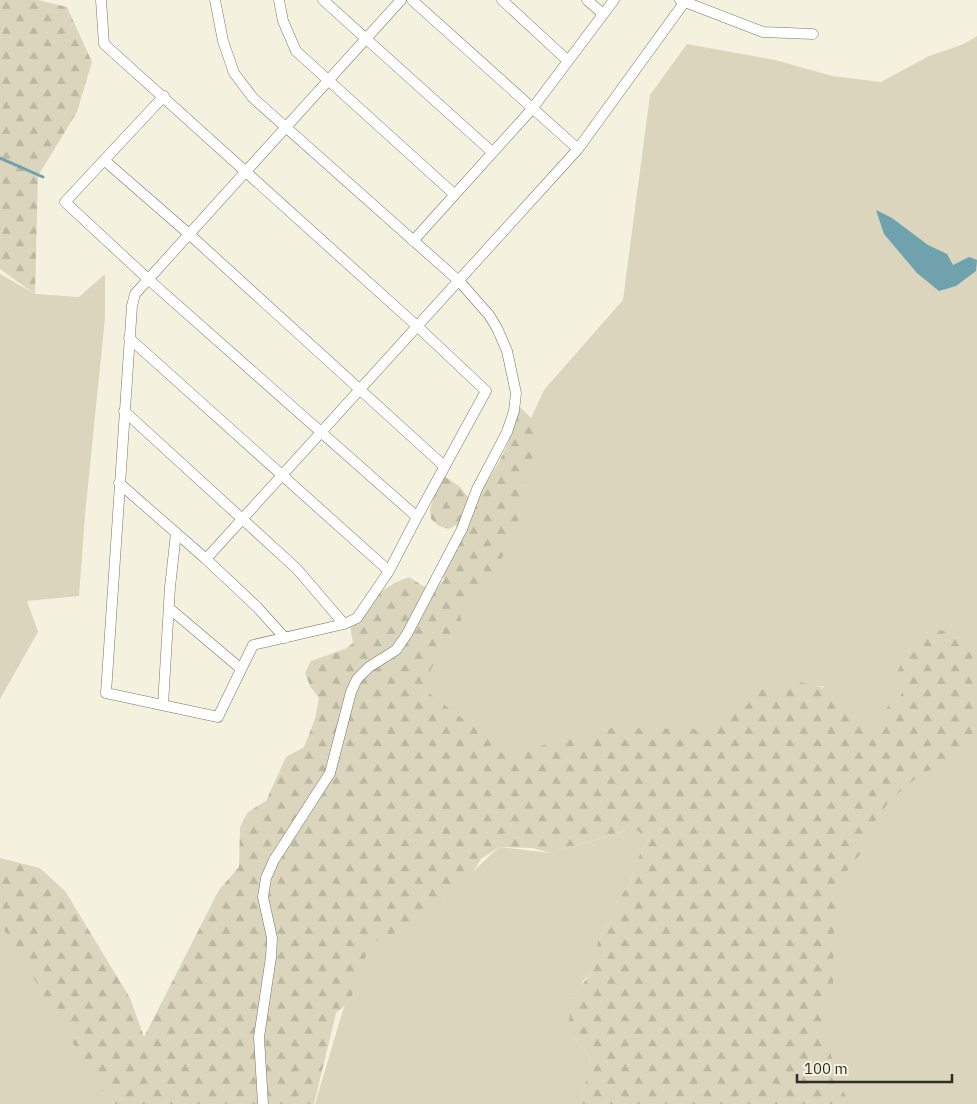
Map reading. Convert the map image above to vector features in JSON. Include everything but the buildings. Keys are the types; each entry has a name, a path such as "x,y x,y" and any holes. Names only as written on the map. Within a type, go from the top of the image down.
{"street":[{"path":"101,0 104,44 164,96 247,172 418,327 486,391 389,571 357,618 344,624 253,645 240,668 218,717 106,693 129,338 135,294 247,172 366,38 402,0"},
{"path":"215,0 223,41 234,73 253,98 476,298 498,328 507,350 516,393 514,412 507,432 477,489 462,529 446,556 420,612 396,650 369,667 357,678 351,692 330,773 274,860 266,878 263,897 272,938 271,958 259,1037 263,1104"},
{"path":"279,0 283,21 296,51 454,194"},
{"path":"323,0 492,152"},
{"path":"412,0 578,149"},
{"path":"502,0 568,60"},
{"path":"587,0 603,14"},
{"path":"413,240 532,108 614,0"},
{"path":"206,559 460,282 578,149 684,1 763,32 813,34"},
{"path":"164,96 65,202 320,433 417,517"},
{"path":"104,160 189,234 444,466"},
{"path":"129,338 389,571"},
{"path":"124,411 244,518 297,569 344,624"},
{"path":"120,483 206,559 257,607 285,638"},
{"path":"163,705 176,533"},
{"path":"169,608 240,668"}],"green space":[{"path":"0,0 38,0 67,7 92,62 77,112 38,176 35,294 0,269"},
{"path":"977,36 977,692 859,744 823,686 757,693 718,744 501,767 403,697 544,390 623,300 650,95 687,44 775,60 832,76 881,82 929,56 964,44"},
{"path":"0,274 35,294 79,297 105,274 105,318 85,515 79,596 27,601 38,632 0,699"},
{"path":"519,406 538,425 536,464 527,469 524,491 518,505 519,519 504,554 497,567 485,579 479,596 460,614 462,627 460,638 435,662 428,677 430,694 509,754 610,728 698,729 747,705 758,691 792,680 829,689 848,700 860,715 862,730 869,732 893,700 900,697 903,690 896,686 894,677 900,667 900,653 907,647 923,645 924,633 939,630 952,632 977,646 977,739 955,756 919,776 891,799 875,821 861,853 841,879 834,920 833,988 822,1025 837,1076 849,1104 581,1104 590,1062 588,1054 573,1038 568,1027 573,996 591,973 594,953 600,937 612,919 617,902 630,883 640,854 649,840 638,831 625,831 551,853 533,848 499,847 481,859 468,880 443,900 424,924 404,929 370,944 350,1001 336,1013 314,1104 113,1104 94,1078 0,923 0,858 40,868 65,891 130,998 144,1037 219,890 239,867 240,827 248,812 266,801 286,757 304,747 315,719 319,698 310,686 305,673 311,661 345,649 353,643 350,626 375,597 390,586 409,577 423,586 435,589 444,580 443,565 449,564 458,547 456,525 449,529 439,526 431,519 430,509 433,501 429,494 442,475 459,486 472,502 488,480 507,445"},
{"path":"977,719 977,1104 840,1104 829,1072 818,1005 821,890 897,783"},
{"path":"626,831 638,831 649,840 640,854 630,883 617,902 612,919 600,937 594,953 591,973 582,982 573,1038 588,1054 590,1062 581,1104 315,1104 343,1010 369,944 443,900 499,847 551,853"},
{"path":"0,920 115,1104 0,1104"}],"water":[{"path":"876,210 892,218 928,245 947,254 953,265 969,257 977,260 976,271 956,286 939,291 917,273 884,234"}],"waterway":[{"path":"0,158 43,177"}]}
